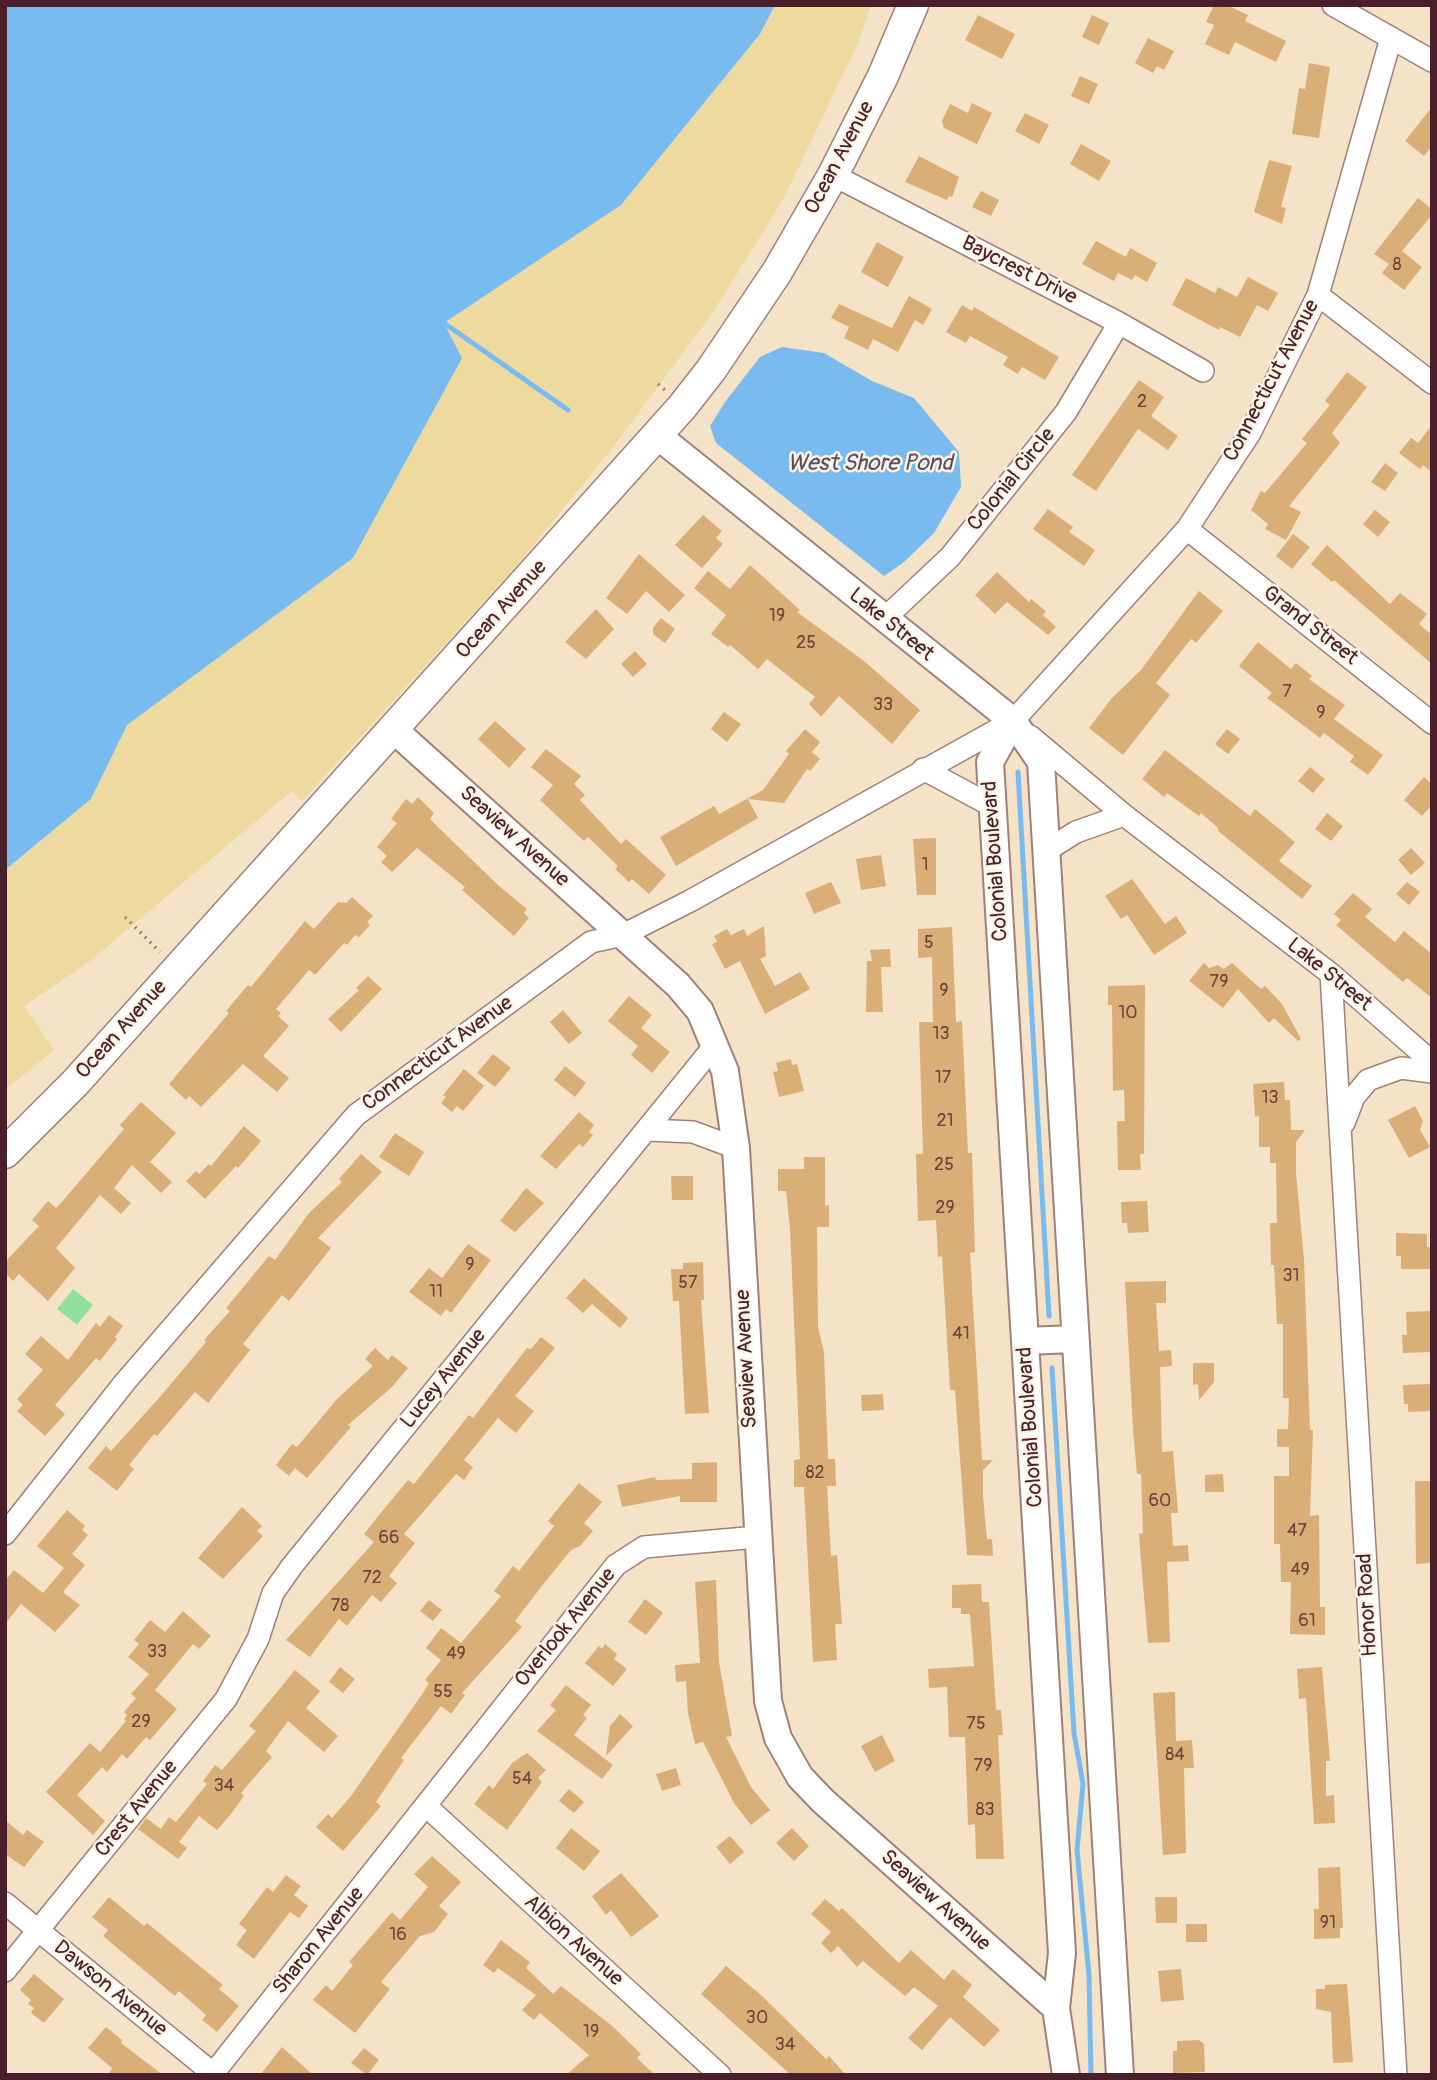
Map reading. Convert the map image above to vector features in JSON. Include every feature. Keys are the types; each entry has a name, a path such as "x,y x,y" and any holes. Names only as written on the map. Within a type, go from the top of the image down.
{"main road":[{"name":"Ocean Avenue","path":"5,1153 75,1083 658,436 711,370 777,272 833,175 883,76 913,5"}],"street":[{"path":"1333,5 1432,61"},
{"name":"Connecticut Avenue","path":"5,1534 125,1382 356,1115 591,942 623,935 690,901 1013,721 1187,529 1250,433 1318,295 1391,38"},
{"name":"Baycrest Drive","path":"833,175 1119,323 1203,371"},
{"path":"1318,295 1432,383"},
{"name":"Colonial Circle","path":"884,619 950,557 1058,422 1119,323"},
{"name":"Lake Street","path":"658,436 1013,721 1124,815 1331,974 1432,1062"},
{"name":"Grand Street","path":"1187,529 1432,723"},
{"path":"1013,721 1041,762 1073,1339 1120,2075"},
{"name":"Colonial Boulevard","path":"1013,721 990,762 1062,1953 1056,2008 1066,2075"},
{"name":"Seaview Avenue","path":"393,729 623,935 694,1003 715,1045 730,1093 736,1148 768,1700 778,1738 800,1777 1056,2008"},
{"path":"923,769 992,806"},
{"path":"1046,851 1076,832 1124,815"},
{"name":"Honor Road","path":"1331,974 1396,2075"},
{"name":"Lucey Avenue","path":"258,1639 273,1593 292,1566 715,1045"},
{"name":"Honor Road","path":"1341,1135 1349,1107 1368,1080 1401,1068 1432,1072"},
{"path":"648,1130 693,1132 736,1148"},
{"path":"1026,1341 1073,1339"},
{"name":"Overlook Avenue","path":"426,1806 616,1564 644,1547 757,1537"},
{"name":"Crest Avenue","path":"5,1971 226,1699 258,1639"},
{"name":"Sharon Avenue","path":"214,2074 426,1806"},
{"name":"Albion Avenue","path":"426,1806 720,2075"},
{"name":"Dawson Avenue","path":"5,1903 214,2074"}],"path":[{"path":"125,917 177,969"}],"green space":[{"path":"73,1289 93,1305 77,1325 57,1309"}],"sand":[{"path":"775,5 871,5 859,41 784,198 710,317 610,451 518,564 302,801 292,791 89,962 24,1006 54,1050 5,1090 5,870 91,799 126,725 353,558 444,323 621,205 760,34"}],"water":[{"path":"5,5 775,5 760,34 621,205 444,323 462,358 353,558 127,725 91,799 5,870"},
{"name":"West Shore Pond","path":"782,347 824,353 872,381 914,398 959,452 961,487 934,533 904,562 884,576 716,443 710,426 725,402 760,357"}],"building":[{"path":"1214,5 1227,5 1248,15 1245,21 1286,41 1276,62 1235,42 1229,55 1205,44 1214,25 1206,22"},
{"path":"978,15 1015,34 1002,59 965,40"},
{"path":"1092,15 1109,23 1099,45 1082,37"},
{"path":"1148,38 1174,51 1164,70 1157,66 1153,73 1135,63"},
{"path":"1309,63 1330,67 1319,138 1292,134 1299,88 1305,89"},
{"path":"1080,76 1098,84 1089,104 1071,96"},
{"path":"972,103 992,113 977,144 944,128 942,121 950,104 968,113"},
{"path":"1432,107 1432,146 1424,156 1405,141"},
{"path":"1025,113 1049,125 1039,144 1015,131"},
{"path":"1081,144 1111,161 1099,181 1070,164"},
{"path":"919,156 959,177 952,197 949,196 947,200 905,182"},
{"path":"1269,160 1292,166 1281,207 1286,208 1282,224 1254,212"},
{"path":"981,191 999,200 991,216 972,207"},
{"path":"1418,198 1432,209 1432,215 1402,251 1422,267 1404,290 1382,273 1389,264 1374,254"},
{"path":"1096,241 1126,257 1130,248 1157,263 1147,282 1135,275 1132,280 1118,273 1114,281 1082,264"},
{"path":"877,242 904,257 888,287 861,272"},
{"path":"1248,277 1278,293 1268,311 1257,305 1240,337 1220,327 1219,330 1172,305 1186,278 1215,293 1218,287 1237,297"},
{"path":"909,296 932,309 923,325 915,320 898,352 873,339 868,350 844,338 849,327 831,318 839,304 892,328"},
{"path":"962,305 972,311 974,307 1059,357 1045,380 1022,367 1018,374 1003,365 1008,357 970,336 966,343 946,332"},
{"path":"1347,372 1367,387 1332,433 1340,443 1289,506 1301,512 1286,540 1265,529 1268,524 1251,510 1261,491 1265,493 1307,443 1302,439 1330,405 1325,401"},
{"path":"1139,380 1164,397 1151,416 1178,436 1168,450 1138,429 1096,491 1072,475"},
{"path":"1432,425 1432,472 1423,465 1420,469 1399,453 1411,438 1418,443"},
{"path":"1385,463 1398,473 1385,491 1371,482"},
{"path":"1048,509 1073,527 1069,532 1095,550 1084,566 1033,529"},
{"path":"1375,510 1390,522 1378,537 1363,524"},
{"path":"703,515 722,531 716,538 723,544 702,568 675,545"},
{"path":"1293,534 1310,547 1292,569 1276,556"},
{"path":"1327,545 1390,604 1400,593 1427,614 1419,624 1432,635 1432,664 1334,580 1332,582 1311,564"},
{"path":"639,554 685,595 669,612 646,591 627,614 606,598"},
{"path":"750,565 800,610 797,612 864,661 920,710 892,744 839,696 821,717 809,704 815,697 767,659 758,669 730,645 728,647 711,634 726,615 694,588 708,571 730,589"},
{"path":"997,572 1029,602 1031,599 1046,611 1043,615 1056,627 1048,635 1007,602 995,614 975,595"},
{"path":"1199,591 1223,611 1196,643 1191,639 1156,683 1170,695 1123,755 1089,728 1112,698 1141,670"},
{"path":"596,609 614,629 586,659 565,642"},
{"path":"661,618 675,629 665,643 653,634 653,628"},
{"path":"1258,642 1291,669 1296,663 1312,676 1309,679 1345,705 1334,719 1383,755 1368,775 1350,762 1354,756 1324,733 1320,738 1267,698 1272,693 1239,666"},
{"path":"635,651 647,664 633,677 621,664"},
{"path":"724,712 741,724 727,742 711,729"},
{"path":"495,721 526,749 509,768 478,739"},
{"path":"805,729 820,742 812,752 820,759 810,771 807,769 784,803 748,799 758,818 676,866 660,837 714,806 719,814 763,790 789,754 786,751"},
{"path":"1227,729 1240,739 1228,754 1215,744"},
{"path":"546,749 581,776 574,784 585,795 580,800 621,844 626,839 666,875 649,894 632,879 629,882 615,869 618,866 588,837 584,841 540,800 553,785 531,767"},
{"path":"1165,750 1250,816 1255,809 1295,842 1279,861 1312,886 1302,899 1218,831 1201,813 1199,816 1167,793 1164,797 1142,779"},
{"path":"1310,767 1325,779 1313,793 1298,781"},
{"path":"1424,777 1432,784 1432,805 1422,816 1404,800"},
{"path":"418,797 434,813 430,819 499,886 527,909 524,913 529,918 514,936 462,890 465,887 417,848 392,872 381,862 387,856 377,847 397,823 391,819 406,799 412,804"},
{"path":"1327,813 1343,826 1331,841 1315,829"},
{"path":"936,838 936,895 917,895 913,839"},
{"path":"1411,848 1425,863 1411,875 1398,860"},
{"path":"881,855 886,886 861,890 856,859"},
{"path":"1132,879 1165,924 1176,916 1187,933 1154,955 1127,915 1121,919 1105,896"},
{"path":"831,882 841,903 814,914 805,893"},
{"path":"1407,882 1420,892 1409,905 1396,894"},
{"path":"1353,893 1372,909 1365,917 1395,942 1404,931 1432,954 1432,998 1407,978 1403,982 1336,925 1341,920 1334,914"},
{"path":"352,897 373,916 367,922 370,925 359,937 355,935 347,945 344,943 315,975 309,970 276,1009 281,1013 278,1016 289,1026 263,1056 289,1078 277,1092 243,1064 201,1107 189,1096 186,1100 169,1084 229,1013 226,1011 248,985 251,987 305,921 314,929 338,902 346,903"},
{"path":"764,926 766,956 760,959 775,986 800,972 810,989 765,1014 740,961 725,969 712,944 717,942 714,936 727,929 731,935 744,929 747,936"},
{"path":"952,927 956,1022 962,1021 968,1153 972,1153 975,1252 970,1253 982,1460 993,1460 983,1470 983,1496 987,1539 992,1539 993,1556 967,1555 955,1390 950,1390 942,1256 938,1257 936,1220 918,1221 916,1154 923,1154 919,1022 933,1022 932,957 918,958 918,929"},
{"path":"890,949 891,967 881,967 883,1012 866,1012 867,961 872,961 870,950"},
{"path":"1204,963 1209,968 1218,965 1223,969 1232,963 1261,989 1265,986 1282,1004 1301,1039 1298,1041 1274,1018 1269,1023 1238,989 1223,1008 1189,981"},
{"path":"368,976 382,989 341,1032 328,1019 359,990 356,988"},
{"path":"1145,985 1144,1154 1140,1154 1141,1170 1118,1170 1117,1121 1125,1121 1124,1090 1113,1091 1112,1005 1108,1005 1108,986"},
{"path":"629,996 652,1015 641,1028 670,1052 652,1073 631,1055 638,1046 608,1021"},
{"path":"563,1010 582,1033 569,1044 550,1022"},
{"path":"493,1054 511,1068 495,1087 477,1073"},
{"path":"791,1059 792,1065 797,1064 804,1091 779,1097 773,1072 778,1071 776,1063"},
{"path":"565,1066 586,1083 575,1097 554,1080"},
{"path":"464,1069 484,1086 463,1111 457,1106 452,1112 441,1103 446,1097 443,1095"},
{"path":"1284,1082 1285,1100 1290,1100 1291,1130 1305,1130 1296,1142 1296,1173 1304,1260 1310,1430 1313,1430 1310,1516 1319,1515 1320,1607 1325,1607 1325,1635 1290,1634 1291,1582 1281,1582 1280,1544 1274,1544 1274,1476 1289,1476 1289,1447 1277,1447 1277,1429 1288,1429 1289,1398 1283,1398 1283,1324 1277,1324 1274,1265 1271,1265 1270,1223 1277,1223 1276,1163 1270,1163 1270,1147 1259,1147 1259,1116 1255,1117 1253,1084"},
{"path":"141,1102 176,1133 150,1162 172,1182 161,1193 132,1165 114,1188 131,1203 121,1214 100,1195 56,1248 75,1268 48,1301 19,1274 13,1281 5,1273 5,1262 39,1226 32,1220 48,1201 56,1208 61,1203 124,1129 120,1125"},
{"path":"1415,1106 1423,1121 1420,1130 1430,1147 1409,1158 1388,1120"},
{"path":"579,1112 594,1125 589,1132 593,1135 583,1147 579,1144 556,1169 540,1156"},
{"path":"244,1126 261,1141 238,1168 236,1166 205,1199 186,1181 196,1171 199,1174 209,1164 211,1166"},
{"path":"395,1133 424,1152 409,1176 379,1157"},
{"path":"361,1154 382,1172 318,1238 331,1248 289,1301 282,1295 243,1344 250,1350 208,1403 195,1392 157,1436 154,1434 129,1465 134,1469 117,1491 88,1468 106,1446 111,1451 159,1398 206,1342 204,1340 230,1311 226,1308 269,1256 275,1260 309,1213 342,1182 339,1179"},
{"path":"804,1157 825,1157 825,1206 829,1205 829,1227 817,1227 818,1327 824,1352 828,1459 835,1459 836,1486 827,1486 831,1556 837,1555 842,1624 835,1624 837,1660 813,1662 804,1487 794,1487 794,1460 800,1459 790,1228 786,1191 778,1191 778,1169 804,1169"},
{"path":"671,1176 693,1176 693,1200 672,1200"},
{"path":"526,1188 544,1203 515,1232 500,1221"},
{"path":"1147,1201 1149,1232 1128,1233 1127,1223 1122,1223 1121,1202"},
{"path":"1396,1233 1427,1234 1427,1247 1432,1247 1432,1269 1401,1269 1401,1256 1396,1256"},
{"path":"468,1244 491,1260 451,1313 446,1309 441,1316 409,1292 429,1268 442,1278"},
{"path":"703,1262 704,1300 701,1300 709,1413 685,1414 679,1301 673,1301 671,1269 683,1269 683,1263"},
{"path":"584,1278 628,1318 620,1328 592,1304 583,1313 566,1298"},
{"path":"1166,1281 1166,1303 1156,1303 1159,1351 1171,1350 1172,1366 1160,1367 1162,1452 1173,1451 1178,1513 1171,1513 1173,1546 1188,1545 1189,1561 1167,1562 1170,1642 1148,1643 1139,1534 1143,1533 1141,1474 1137,1474 1133,1430 1125,1282"},
{"path":"1432,1311 1432,1352 1403,1353 1402,1335 1407,1335 1406,1312"},
{"path":"109,1315 123,1326 115,1337 117,1339 100,1361 96,1358 55,1405 65,1414 45,1436 17,1411 23,1405 17,1399 43,1370 25,1354 41,1336 68,1360 96,1323 100,1327"},
{"path":"541,1337 555,1348 515,1396 534,1411 516,1433 498,1418 464,1460 473,1467 464,1480 456,1474 404,1534 415,1543 389,1576 397,1583 381,1602 372,1595 347,1626 339,1619 310,1657 286,1640 374,1542 364,1534 408,1480 414,1484 469,1415 473,1418 527,1348 531,1349"},
{"path":"375,1348 388,1360 392,1355 408,1368 391,1388 348,1425 351,1427 307,1478 295,1468 289,1476 276,1465 292,1444 297,1447 337,1399 373,1366 365,1359"},
{"path":"1193,1363 1214,1363 1214,1382 1199,1400 1198,1384 1193,1385"},
{"path":"1432,1384 1432,1411 1408,1412 1408,1404 1404,1404 1403,1385"},
{"path":"883,1394 884,1410 862,1411 861,1395"},
{"path":"717,1462 717,1502 680,1502 680,1496 622,1507 617,1485 655,1477 656,1480 692,1479 692,1463"},
{"path":"1223,1474 1224,1492 1205,1492 1205,1475"},
{"path":"1415,1481 1432,1481 1432,1563 1416,1564"},
{"path":"579,1483 602,1502 584,1523 593,1531 580,1546 571,1550 541,1587 515,1621 522,1627 462,1693 465,1695 451,1714 441,1706 401,1758 404,1760 376,1802 381,1806 343,1851 316,1827 328,1814 332,1818 351,1796 423,1693 429,1683 425,1680 441,1660 426,1648 441,1628 461,1643 501,1596 494,1591 513,1566 519,1571 554,1526 548,1521"},
{"path":"242,1507 262,1526 257,1531 263,1536 223,1579 198,1558"},
{"path":"67,1510 85,1526 82,1530 88,1535 72,1554 85,1565 63,1592 80,1605 55,1632 21,1604 5,1624 5,1581 14,1570 43,1593 64,1568 37,1546"},
{"path":"716,1580 719,1662 732,1736 726,1737 751,1787 770,1810 751,1825 734,1803 703,1742 695,1744 688,1713 686,1681 676,1682 675,1665 700,1663 695,1582"},
{"path":"981,1584 982,1602 989,1602 996,1710 1001,1710 1003,1735 998,1735 1004,1859 976,1859 975,1824 968,1825 965,1737 949,1737 947,1687 929,1688 928,1669 974,1666 970,1614 961,1614 961,1608 952,1608 952,1585"},
{"path":"645,1599 663,1613 646,1635 628,1622"},
{"path":"429,1600 442,1610 433,1621 420,1611"},
{"path":"183,1611 211,1636 199,1649 193,1644 155,1690 177,1709 150,1740 146,1737 127,1759 122,1754 107,1772 102,1767 77,1795 105,1821 93,1835 46,1792 90,1743 100,1752 126,1721 124,1719 127,1715 124,1712 136,1698 131,1694 149,1674 128,1657 139,1644 134,1640 150,1620 165,1632"},
{"path":"605,1644 617,1654 614,1659 627,1669 613,1686 585,1663 599,1646 602,1649"},
{"path":"340,1667 355,1679 343,1693 329,1682"},
{"path":"1322,1667 1330,1761 1326,1761 1326,1796 1334,1795 1335,1823 1314,1824 1306,1698 1299,1699 1297,1669"},
{"path":"295,1670 320,1691 306,1708 338,1736 324,1752 288,1721 266,1751 272,1757 241,1793 244,1796 231,1814 217,1830 199,1816 179,1842 187,1848 178,1859 138,1829 146,1818 161,1829 169,1817 176,1822 207,1784 203,1781 215,1765 222,1770 256,1731 249,1726"},
{"path":"566,1685 591,1705 583,1715 587,1718 574,1735 613,1765 602,1779 537,1731 556,1710 550,1705"},
{"path":"1175,1692 1176,1741 1192,1740 1194,1768 1184,1768 1186,1853 1163,1855 1153,1693"},
{"path":"620,1714 633,1726 606,1756 610,1726"},
{"path":"882,1735 895,1761 875,1772 861,1746"},
{"path":"527,1753 546,1770 538,1778 542,1782 507,1830 474,1804 489,1785 493,1789 512,1763"},
{"path":"676,1768 681,1785 662,1791 656,1774"},
{"path":"569,1789 584,1802 574,1813 559,1801"},
{"path":"5,1820 23,1835 27,1830 44,1842 24,1867 5,1854"},
{"path":"571,1828 600,1851 584,1871 556,1848"},
{"path":"792,1828 809,1846 794,1861 776,1843"},
{"path":"730,1836 744,1852 730,1864 716,1847"},
{"path":"432,1856 461,1882 439,1906 448,1914 434,1932 420,1936 381,1982 390,1989 355,2033 313,2000 326,1985 332,1991 353,1965 349,1962 392,1912 400,1920 428,1887 414,1874"},
{"path":"1340,1867 1343,1928 1340,1928 1340,1938 1314,1939 1314,1909 1319,1909 1318,1868"},
{"path":"621,1873 659,1916 631,1937 611,1910 606,1915 592,1896"},
{"path":"286,1875 301,1886 294,1895 308,1906 299,1918 290,1912 254,1959 236,1945 247,1930 239,1924 267,1887 273,1892"},
{"path":"109,1897 144,1926 147,1923 223,1985 219,1989 239,2006 217,2032 202,2020 206,2015 179,1991 175,1996 103,1936 108,1930 92,1917"},
{"path":"1155,1897 1177,1897 1177,1923 1156,1923"},
{"path":"825,1899 839,1911 842,1908 899,1963 911,1950 944,1980 953,1969 972,1985 963,1997 1000,2030 984,2047 950,2017 922,2050 908,2038 938,2006 914,1987 905,1996 863,1961 857,1967 838,1946 831,1953 821,1943 831,1932 811,1914"},
{"path":"1186,1924 1207,1924 1207,1942 1186,1942"},
{"path":"501,1940 530,1962 526,1968 553,1994 561,1986 611,2025 641,2054 637,2058 655,2075 566,2075 589,2055 540,2013 534,2020 522,2010 536,1995 498,1968 494,1973 483,1965"},
{"path":"726,1966 761,1995 826,2059 829,2056 846,2075 791,2075 701,1994"},
{"path":"1181,1969 1184,2000 1161,2002 1158,1971"},
{"path":"34,1974 64,1999 44,2023 31,2013 34,2008 28,2004 31,2000 20,1990"},
{"path":"1347,1984 1353,2062 1333,2063 1331,2012 1316,2009 1316,1989 1325,1989 1325,1985"},
{"path":"106,2027 122,2040 121,2043 163,2075 108,2075 112,2068 88,2048"},
{"path":"1199,2040 1204,2044 1205,2072 1173,2073 1173,2051 1177,2051 1177,2041"},
{"path":"282,2047 313,2075 260,2075"},
{"path":"364,2048 379,2060 367,2075 351,2063"}],"waterway":[{"path":"444,323 568,410"},
{"path":"1018,772 1049,1316"},
{"path":"1052,1368 1074,1733 1083,1784 1077,1850 1089,1975 1091,2075"}]}
